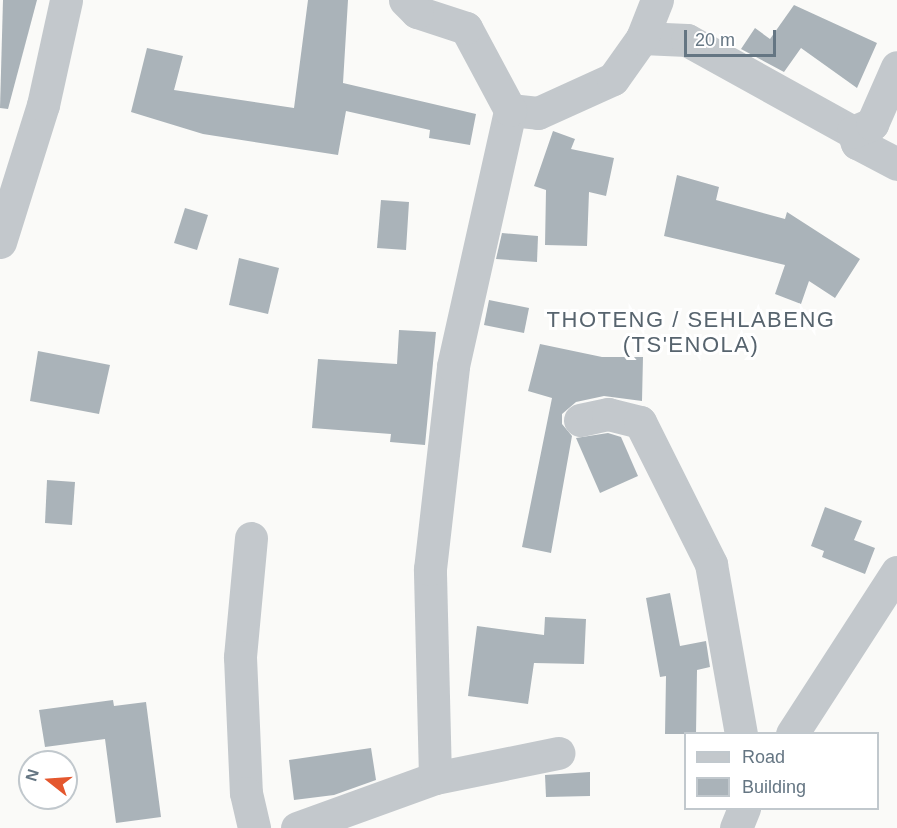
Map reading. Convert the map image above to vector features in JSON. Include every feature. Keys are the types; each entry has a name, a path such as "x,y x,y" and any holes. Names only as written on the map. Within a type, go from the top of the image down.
{"street":[{"path":"0,242 43,105 66,0"},
{"path":"405,0 417,12 464,14 510,110 453,366 430,569 435,778"},
{"path":"510,110 538,113 613,79 642,38 657,0"},
{"path":"642,38 687,40 853,132 856,143 897,164"},
{"path":"853,132 872,124 897,67"},
{"path":"580,420 608,414 640,422 711,564 741,732"},
{"path":"251,538 240,657 246,793 254,828"},
{"path":"793,732 897,572"},
{"path":"297,828 435,778 558,753"},
{"path":"735,828 743,810"}],"building":[{"path":"3,0 37,0 8,109 0,108"},
{"path":"308,0 348,0 343,83 476,114 470,145 429,138 430,130 346,111 338,155 203,134 131,112 147,48 183,56 174,90 294,108"},
{"path":"794,5 877,43 857,88 801,48 784,72 741,49 755,28 770,39"},
{"path":"553,131 575,139 571,149 614,158 606,196 589,192 587,246 545,245 546,190 534,186"},
{"path":"677,175 719,187 716,200 785,219 787,212 860,259 835,298 809,281 801,304 775,294 785,265 664,236"},
{"path":"381,200 409,202 406,250 377,248"},
{"path":"185,208 208,215 197,250 174,243"},
{"path":"502,233 538,236 537,262 496,259"},
{"path":"239,258 279,268 268,314 229,305"},
{"path":"489,300 529,308 524,333 484,325"},
{"path":"399,330 436,332 425,445 390,442 391,434 312,428 318,359 397,364"},
{"path":"540,344 602,357 643,357 642,401 604,396 576,402 562,414 562,424 572,436 551,553 522,547 552,398 528,391"},
{"path":"38,351 110,365 99,414 30,401"},
{"path":"608,433 621,437 638,476 600,493 576,438"},
{"path":"47,480 75,482 72,525 45,523"},
{"path":"825,507 862,521 854,540 875,548 865,574 822,557 824,551 811,546"},
{"path":"670,593 680,646 706,641 710,667 697,670 696,732 665,734 666,676 660,677 646,598"},
{"path":"545,617 586,619 584,664 534,663 528,704 468,696 477,626 544,635"},
{"path":"113,700 114,706 146,702 161,817 116,823 105,739 45,747 39,710"},
{"path":"371,748 376,780 334,795 294,800 289,760"},
{"path":"590,772 590,796 546,797 545,775"}],"district":[{"name":"THOTENG / SEHLABENG (TS'ENOLA)","path":"691,332"}]}
